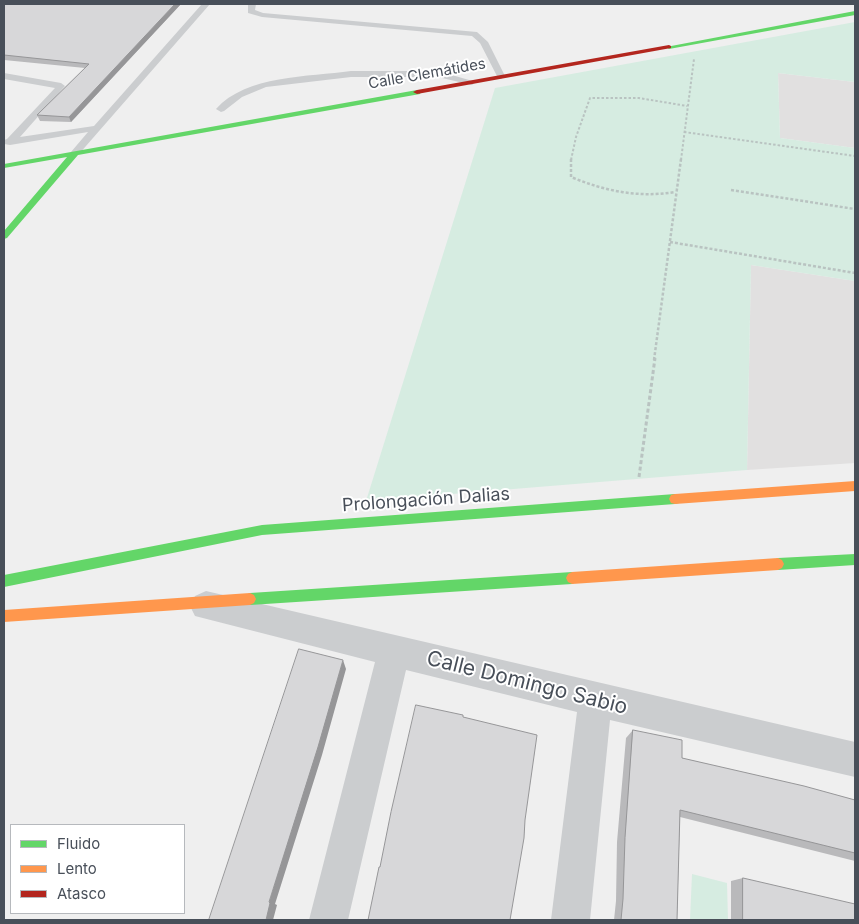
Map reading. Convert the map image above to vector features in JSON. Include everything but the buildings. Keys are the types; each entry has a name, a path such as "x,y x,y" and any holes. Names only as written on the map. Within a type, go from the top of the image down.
{"main road":[{"name":"Calle Clemátides","path":"4,166 855,13"},
{"path":"4,236 76,152"},
{"name":"Prolongación Dalias","path":"4,581 262,530 855,486"},
{"path":"4,616 855,559"}],"street":[{"name":"Calle Domingo Sabio","path":"200,604 595,700 855,760"},
{"path":"328,920 394,651"},
{"path":"570,920 595,700"}],"lane":[{"path":"76,152 206,4"},
{"path":"252,4 251,11 262,15 474,34 484,42 501,76"},
{"path":"221,109 239,95 264,85 351,74 438,74 472,82"},
{"path":"4,76 61,86 7,142"},
{"path":"7,142 97,128"}],"path":[{"path":"636,502 695,42"},
{"path":"675,192 660,195 635,195 595,188 571,177 569,166 590,98 639,98 688,106"},
{"path":"684,132 855,156"},
{"path":"731,190 855,209"},
{"path":"670,242 855,273"}],"shaded area":[{"path":"778,73 855,82 855,148 780,138"},
{"path":"751,265 855,281 855,463 747,470"}],"green space":[{"path":"855,22 855,82 778,73 780,138 855,148 855,281 751,265 747,470 366,501 495,88"},
{"path":"692,874 727,883 728,920 690,920"}],"traffic: fast":[{"path":"669,47 855,13"},
{"path":"4,166 417,92"},
{"path":"4,236 76,152"},
{"path":"4,581 262,530 675,499"},
{"path":"778,564 855,559"},
{"path":"250,599 572,578"}],"traffic: slow":[{"path":"675,499 855,486"},
{"path":"572,578 778,564"},
{"path":"4,616 250,599"}],"traffic: jam":[{"path":"417,92 669,47"}]}
